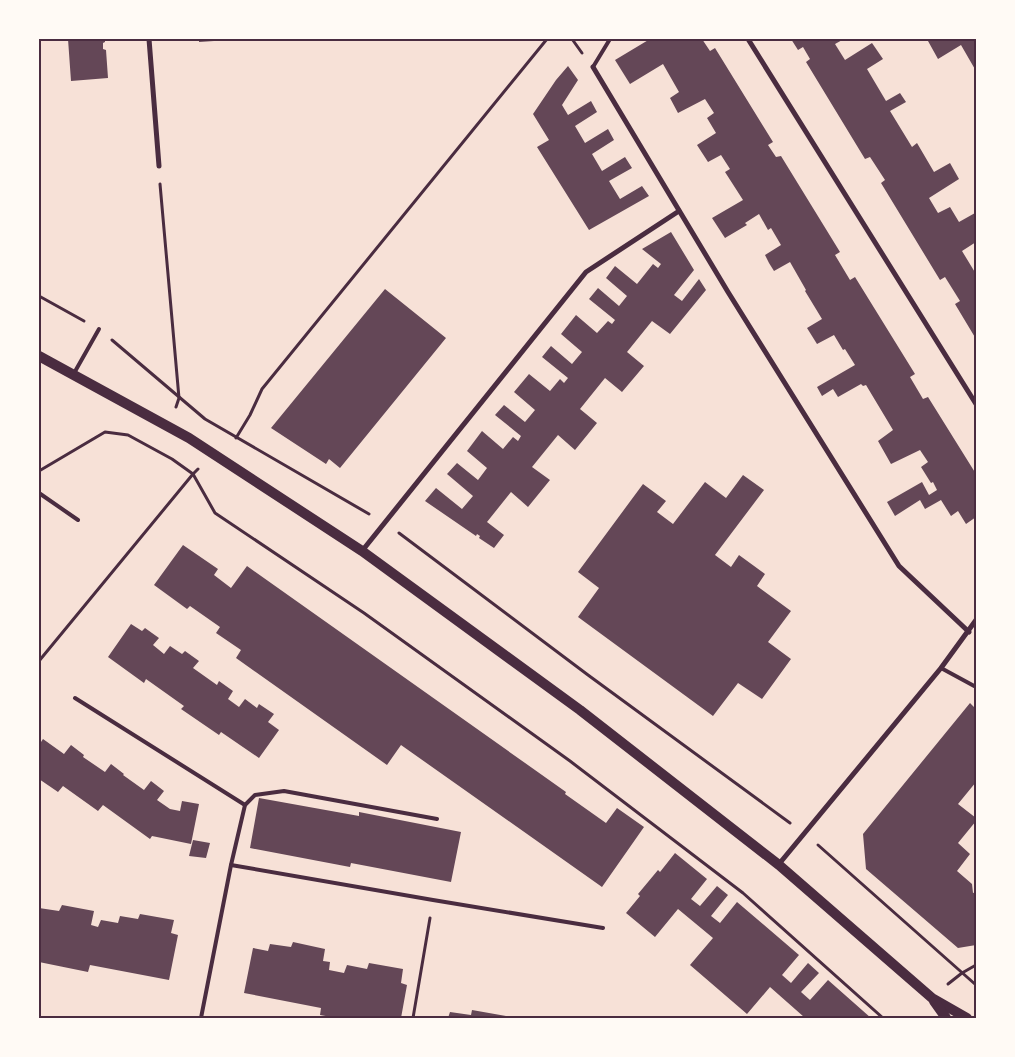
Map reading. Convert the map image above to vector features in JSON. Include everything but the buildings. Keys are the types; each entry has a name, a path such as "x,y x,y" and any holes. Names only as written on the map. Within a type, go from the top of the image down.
{"main road":[{"path":"39,356 189,438 362,551 580,710 778,865 932,998 967,1018"},
{"path":"932,998 946,1018"}],"street":[{"path":"148,39 159,166"},
{"path":"748,39 976,404"},
{"path":"593,67 728,292 899,566 969,632"},
{"path":"362,551 586,272 679,211"},
{"path":"778,865 941,668 976,620"}],"lane":[{"path":"593,67 610,39"},
{"path":"73,375 99,329"},
{"path":"39,493 78,520"},
{"path":"941,668 976,687"},
{"path":"75,698 245,805"},
{"path":"201,1018 231,865 245,805 255,795 284,792 437,819"},
{"path":"231,865 603,928"},
{"path":"39,1018 48,1018"}],"path":[{"path":"39,661 193,474 236,438 250,416 262,389 547,39"},
{"path":"159,166 179,398 170,428"},
{"path":"39,296 99,329 205,419 385,523 804,833 976,985"},
{"path":"39,471 105,432 128,435 172,460 193,474 215,513 364,613 578,767 743,892 883,1018"},
{"path":"413,1018 433,900"}]}
